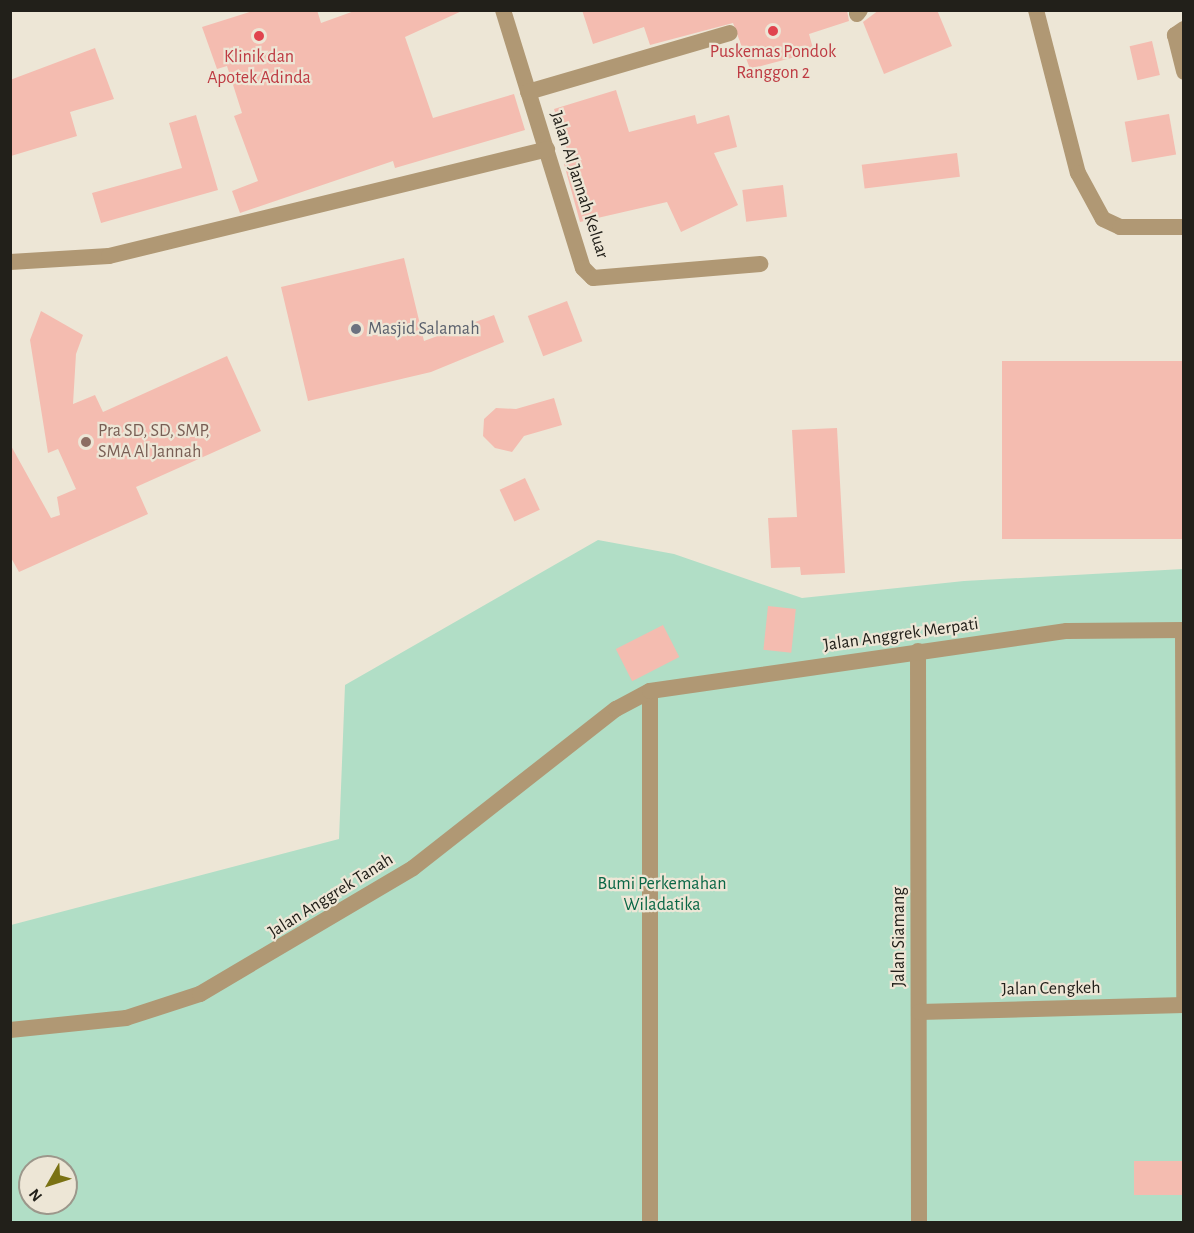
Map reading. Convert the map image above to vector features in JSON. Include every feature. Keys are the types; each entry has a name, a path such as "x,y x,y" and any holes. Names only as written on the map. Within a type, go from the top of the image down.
{"street":[{"name":"Jalan Al Jannah Keluar","path":"503,10 583,268 593,278 760,264"},
{"path":"1036,10 1078,173 1103,219 1120,227 1184,228"},
{"path":"1184,29 1175,35 1184,72"},
{"path":"528,92 730,33"},
{"path":"10,262 109,256 547,149"},
{"path":"1183,630 1184,998"},
{"name":"Jalan Anggrek Merpati","path":"628,701 650,691 1067,631 1183,630"},
{"name":"Jalan Siamang","path":"918,651 919,1222"},
{"path":"650,691 650,1222"},
{"name":"Jalan Anggrek Tanah","path":"10,1030 126,1018 200,994 412,868 628,701"},
{"name":"Jalan Cengkeh","path":"919,1012 1184,1005"}],"green space":[{"name":"Bumi Perkemahan Wiladatika","path":"598,540 674,554 802,598 964,581 1183,569 1183,1222 11,1222 11,925 339,839 345,685"}],"building":[{"path":"256,10 317,10 321,23 357,10 464,10 405,37 433,118 514,94 525,130 395,168 393,161 240,213 232,191 258,181 234,116 242,113 227,66 217,69 202,27"},
{"path":"582,10 847,10 849,21 809,34 814,52 750,69 733,23 650,45 644,27 593,44"},
{"path":"879,10 937,10 952,46 884,74 863,22"},
{"path":"1152,41 1160,75 1137,80 1130,46"},
{"path":"95,48 114,99 70,112 77,136 11,156 10,80"},
{"path":"616,90 629,132 695,115 697,124 729,115 737,147 714,153 738,205 681,232 667,202 580,222 564,164 571,162 554,109"},
{"path":"1169,114 1176,154 1132,162 1125,122"},
{"path":"196,115 218,190 101,223 92,193 182,168 169,123"},
{"path":"957,153 960,177 865,189 862,165"},
{"path":"783,185 787,217 746,222 742,190"},
{"name":"Masjid Salamah","path":"404,258 424,341 494,315 504,342 431,372 308,401 281,287"},
{"path":"567,301 582,341 543,356 528,316"},
{"path":"41,311 83,335 76,354 73,404 95,395 103,412 227,356 261,431 136,487 148,514 19,572 10,556 10,444 51,518 60,515 57,497 76,489 58,449 48,453 30,340"},
{"path":"1002,361 1184,361 1184,539 1002,539"},
{"path":"554,398 562,425 524,436 512,452 495,448 483,436 484,419 496,408 516,409"},
{"path":"837,428 845,573 801,575 800,567 771,568 768,518 797,517 792,430"},
{"path":"525,478 540,510 514,522 500,490"},
{"path":"768,606 796,609 791,653 763,650"},
{"path":"663,625 679,657 632,681 616,649"},
{"path":"1134,1161 1184,1161 1184,1195 1134,1195"}],"place":[{"name":"Puskemas Pondok Ranggon 2","path":"773,31"},
{"name":"Klinik dan Apotek Adinda","path":"259,36"},
{"name":"Masjid Salamah","path":"356,329"},
{"name":"Pra SD, SD, SMP, SMA Al Jannah","path":"86,442"}]}
